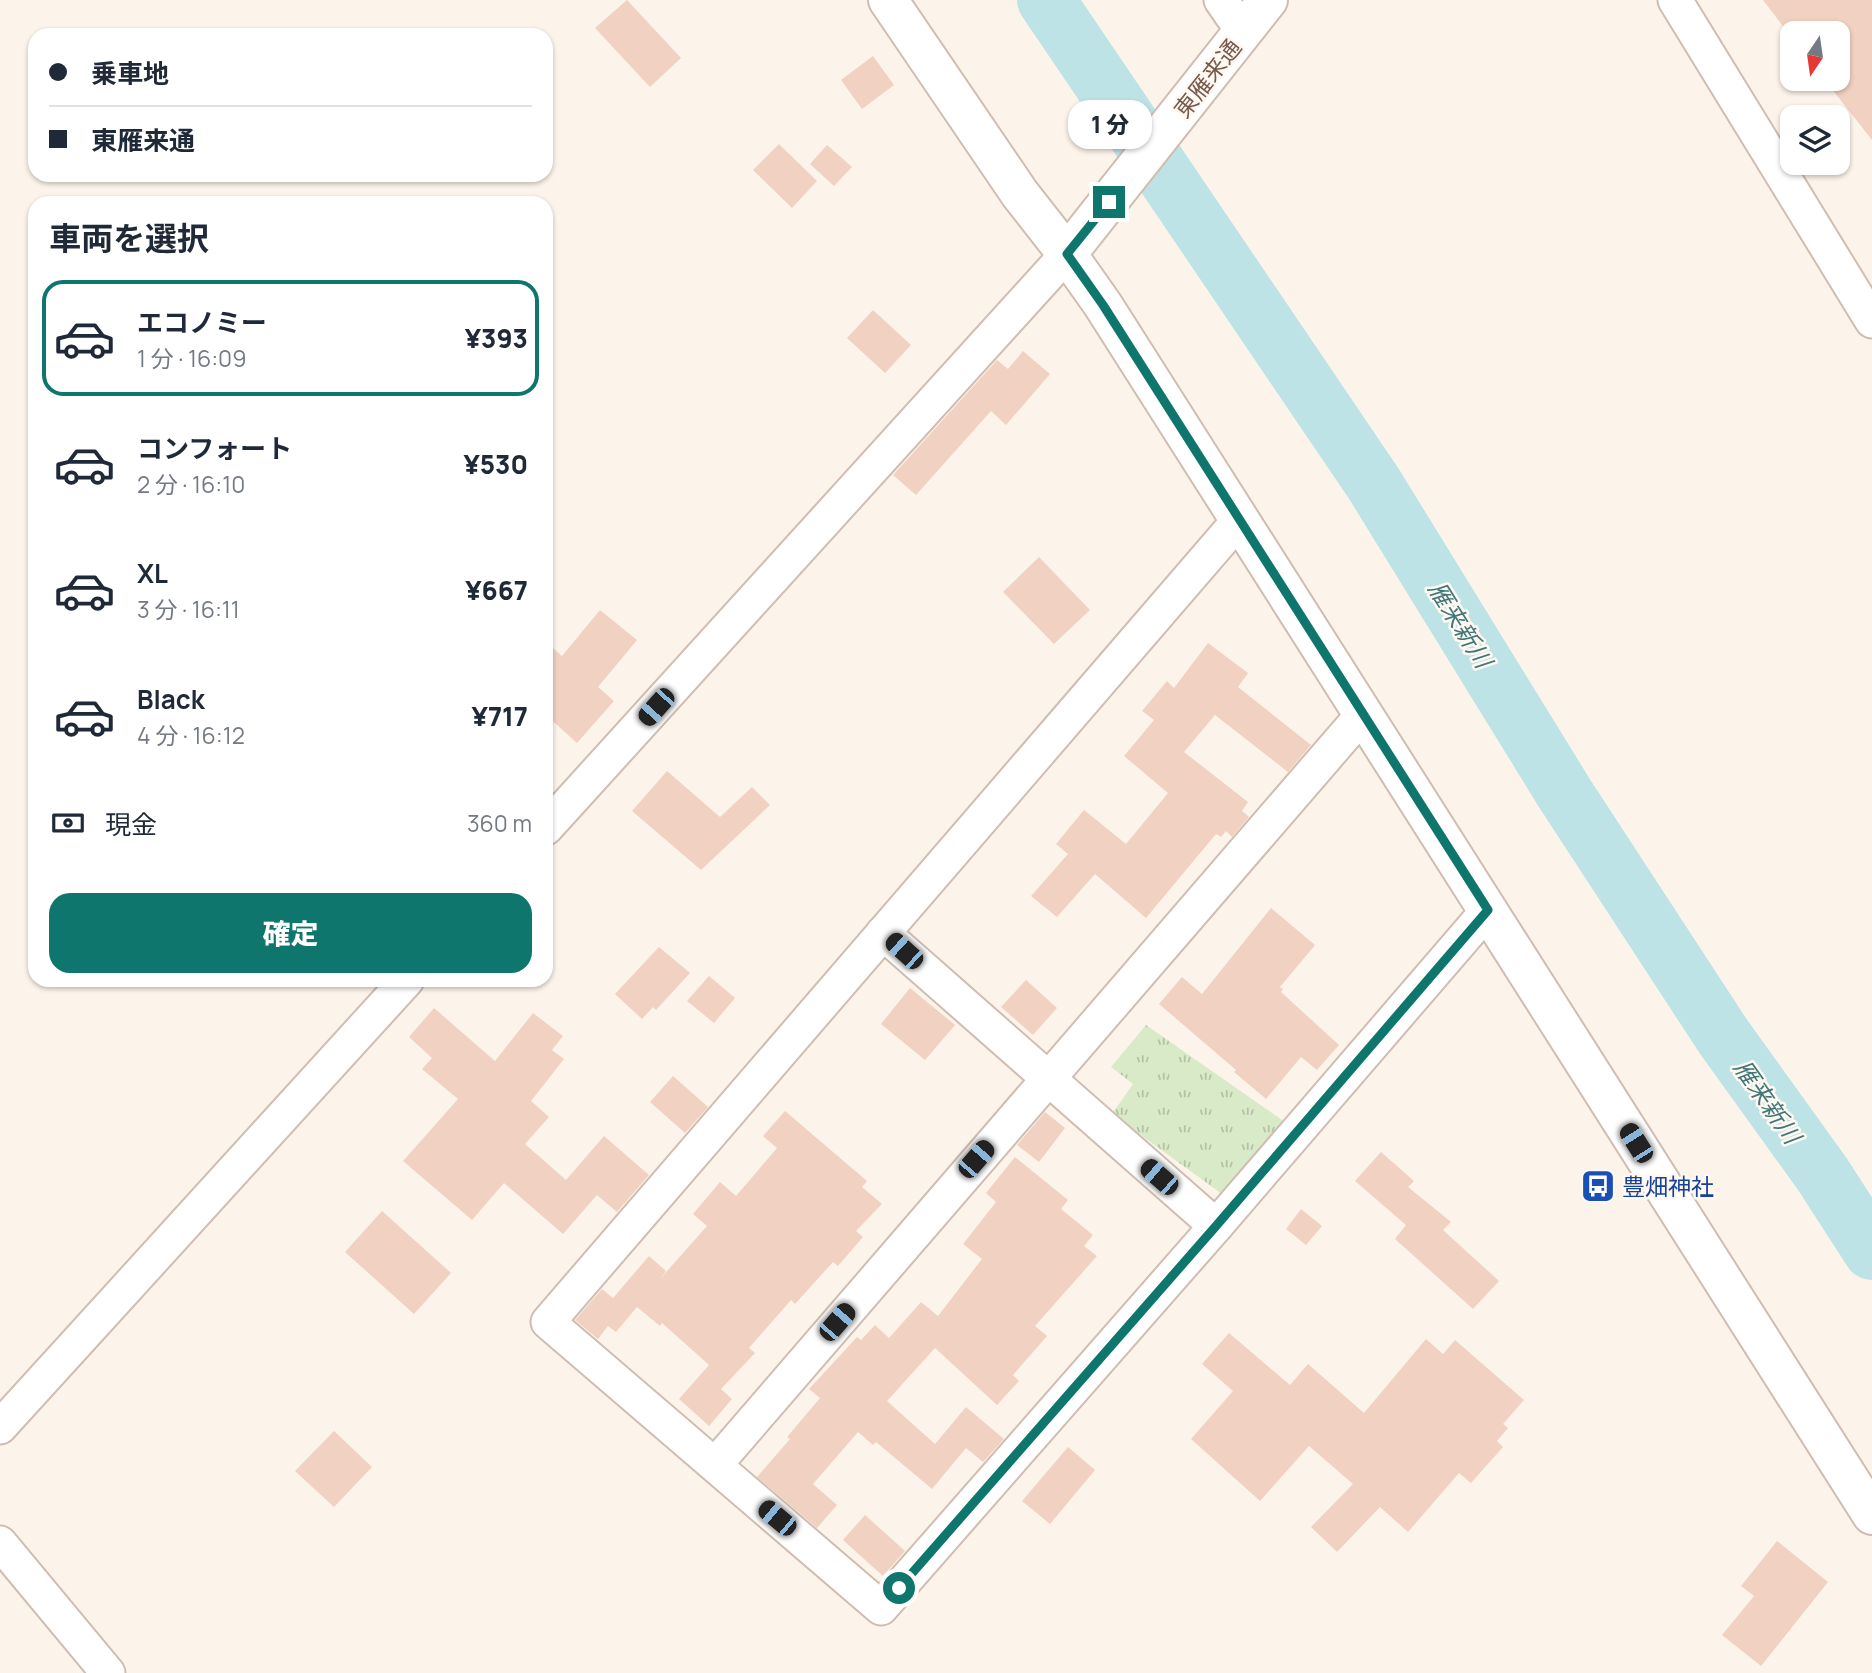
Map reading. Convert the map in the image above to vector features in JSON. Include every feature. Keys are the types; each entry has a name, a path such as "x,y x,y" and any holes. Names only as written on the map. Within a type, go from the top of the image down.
{"street":[{"path":"888,0 1020,194 1103,305 1872,1515"},
{"path":"1221,0 1243,32"},
{"name":"東雁来通","path":"1067,254 1268,0"},
{"path":"1675,0 1872,321"},
{"path":"553,820 1067,254"},
{"path":"1240,519 548,1322 881,1608 1216,1226 1488,910"},
{"path":"715,1465 1046,1078 1364,713"},
{"path":"883,933 1216,1226"},
{"path":"0,1427 401,987"},
{"path":"0,1543 108,1673"}],"green space":[{"path":"1146,1025 1285,1122 1226,1197 1112,1114 1133,1084 1111,1067"}],"building":[{"path":"627,0 681,58 650,87 595,28"},
{"path":"1763,0 1872,0 1872,140 1850,112 1850,105 1844,105 1833,91 1850,91 1850,21 1780,22"},
{"path":"873,56 894,85 862,109 841,80"},
{"path":"779,144 817,181 792,208 753,170"},
{"path":"827,145 852,167 834,186 810,164"},
{"path":"873,310 911,345 885,373 847,338"},
{"path":"1023,351 1050,374 1006,425 991,411 916,495 893,475 997,360 1008,369"},
{"path":"1039,557 1090,610 1054,644 1003,592"},
{"path":"600,610 637,640 598,687 614,701 577,743 553,721 553,648 562,656"},
{"path":"1208,643 1248,673 1238,687 1311,745 1288,772 1215,715 1184,752 1248,802 1242,811 1249,817 1232,837 1226,831 1221,837 1216,834 1146,918 1095,874 1057,917 1031,896 1068,854 1056,844 1084,810 1126,844 1168,793 1124,756 1154,720 1142,711 1167,681 1174,688"},
{"path":"667,771 720,817 752,787 770,805 701,870 632,811"},
{"path":"1271,908 1315,945 1280,987 1283,989 1281,992 1339,1045 1317,1070 1301,1057 1266,1099 1159,1004 1182,977 1202,994"},
{"path":"659,947 690,973 656,1010 653,1007 642,1019 615,994"},
{"path":"709,976 735,998 714,1023 687,1001"},
{"path":"1026,980 1057,1008 1033,1035 1001,1007"},
{"path":"910,988 955,1025 925,1060 881,1024"},
{"path":"434,1008 495,1061 533,1013 563,1036 552,1050 564,1059 531,1101 549,1117 525,1144 566,1180 604,1136 649,1175 617,1212 597,1195 563,1234 504,1183 472,1220 403,1161 458,1099 422,1069 432,1058 409,1037"},
{"path":"673,1076 708,1107 685,1133 650,1102"},
{"path":"785,1111 867,1181 862,1187 882,1204 856,1231 863,1237 838,1266 833,1262 795,1304 791,1300 749,1348 755,1353 721,1389 732,1399 709,1426 679,1399 709,1365 662,1323 660,1326 637,1307 616,1332 608,1326 598,1339 575,1320 602,1289 613,1298 649,1256 666,1271 660,1279 707,1226 693,1214 720,1182 736,1196 777,1148 763,1136"},
{"path":"1045,1112 1065,1128 1039,1162 1017,1145"},
{"path":"1381,1152 1414,1181 1408,1187 1451,1222 1443,1230 1499,1281 1473,1309 1395,1239 1406,1225 1355,1181"},
{"path":"1015,1157 1068,1200 1061,1209 1093,1235 1084,1246 1097,1256 1035,1326 1047,1336 1013,1375 1019,1381 997,1405 935,1348 887,1401 935,1444 966,1407 1004,1439 983,1462 966,1448 932,1489 876,1442 873,1445 858,1432 813,1484 837,1505 817,1528 757,1477 790,1439 787,1437 820,1398 809,1389 857,1337 861,1340 875,1325 889,1338 921,1302 938,1316 982,1259 963,1244 996,1202 986,1193"},
{"path":"1301,1209 1322,1226 1306,1245 1286,1229"},
{"path":"382,1211 451,1273 414,1314 345,1252"},
{"path":"1229,1333 1290,1385 1308,1364 1364,1413 1426,1339 1443,1354 1455,1340 1524,1400 1503,1424 1508,1428 1497,1441 1503,1447 1471,1483 1459,1473 1408,1532 1380,1507 1337,1552 1311,1527 1353,1484 1309,1446 1260,1501 1191,1439 1233,1391 1202,1364"},
{"path":"334,1431 372,1467 334,1507 295,1471"},
{"path":"1068,1447 1095,1470 1050,1524 1022,1501"},
{"path":"865,1515 905,1551 883,1576 843,1540"},
{"path":"1777,1541 1828,1582 1761,1666 1722,1635 1754,1596 1741,1586"}],"waterway":[{"name":"雁来新川","path":"1046,0 1374,484 1565,794 1723,1036 1823,1175 1872,1251"}],"place":[{"name":"豊畑神社","path":"1598,1186"}],"route":[{"path":"899,1588 1488,910 1103,305 1067,254 1109,202"}]}
